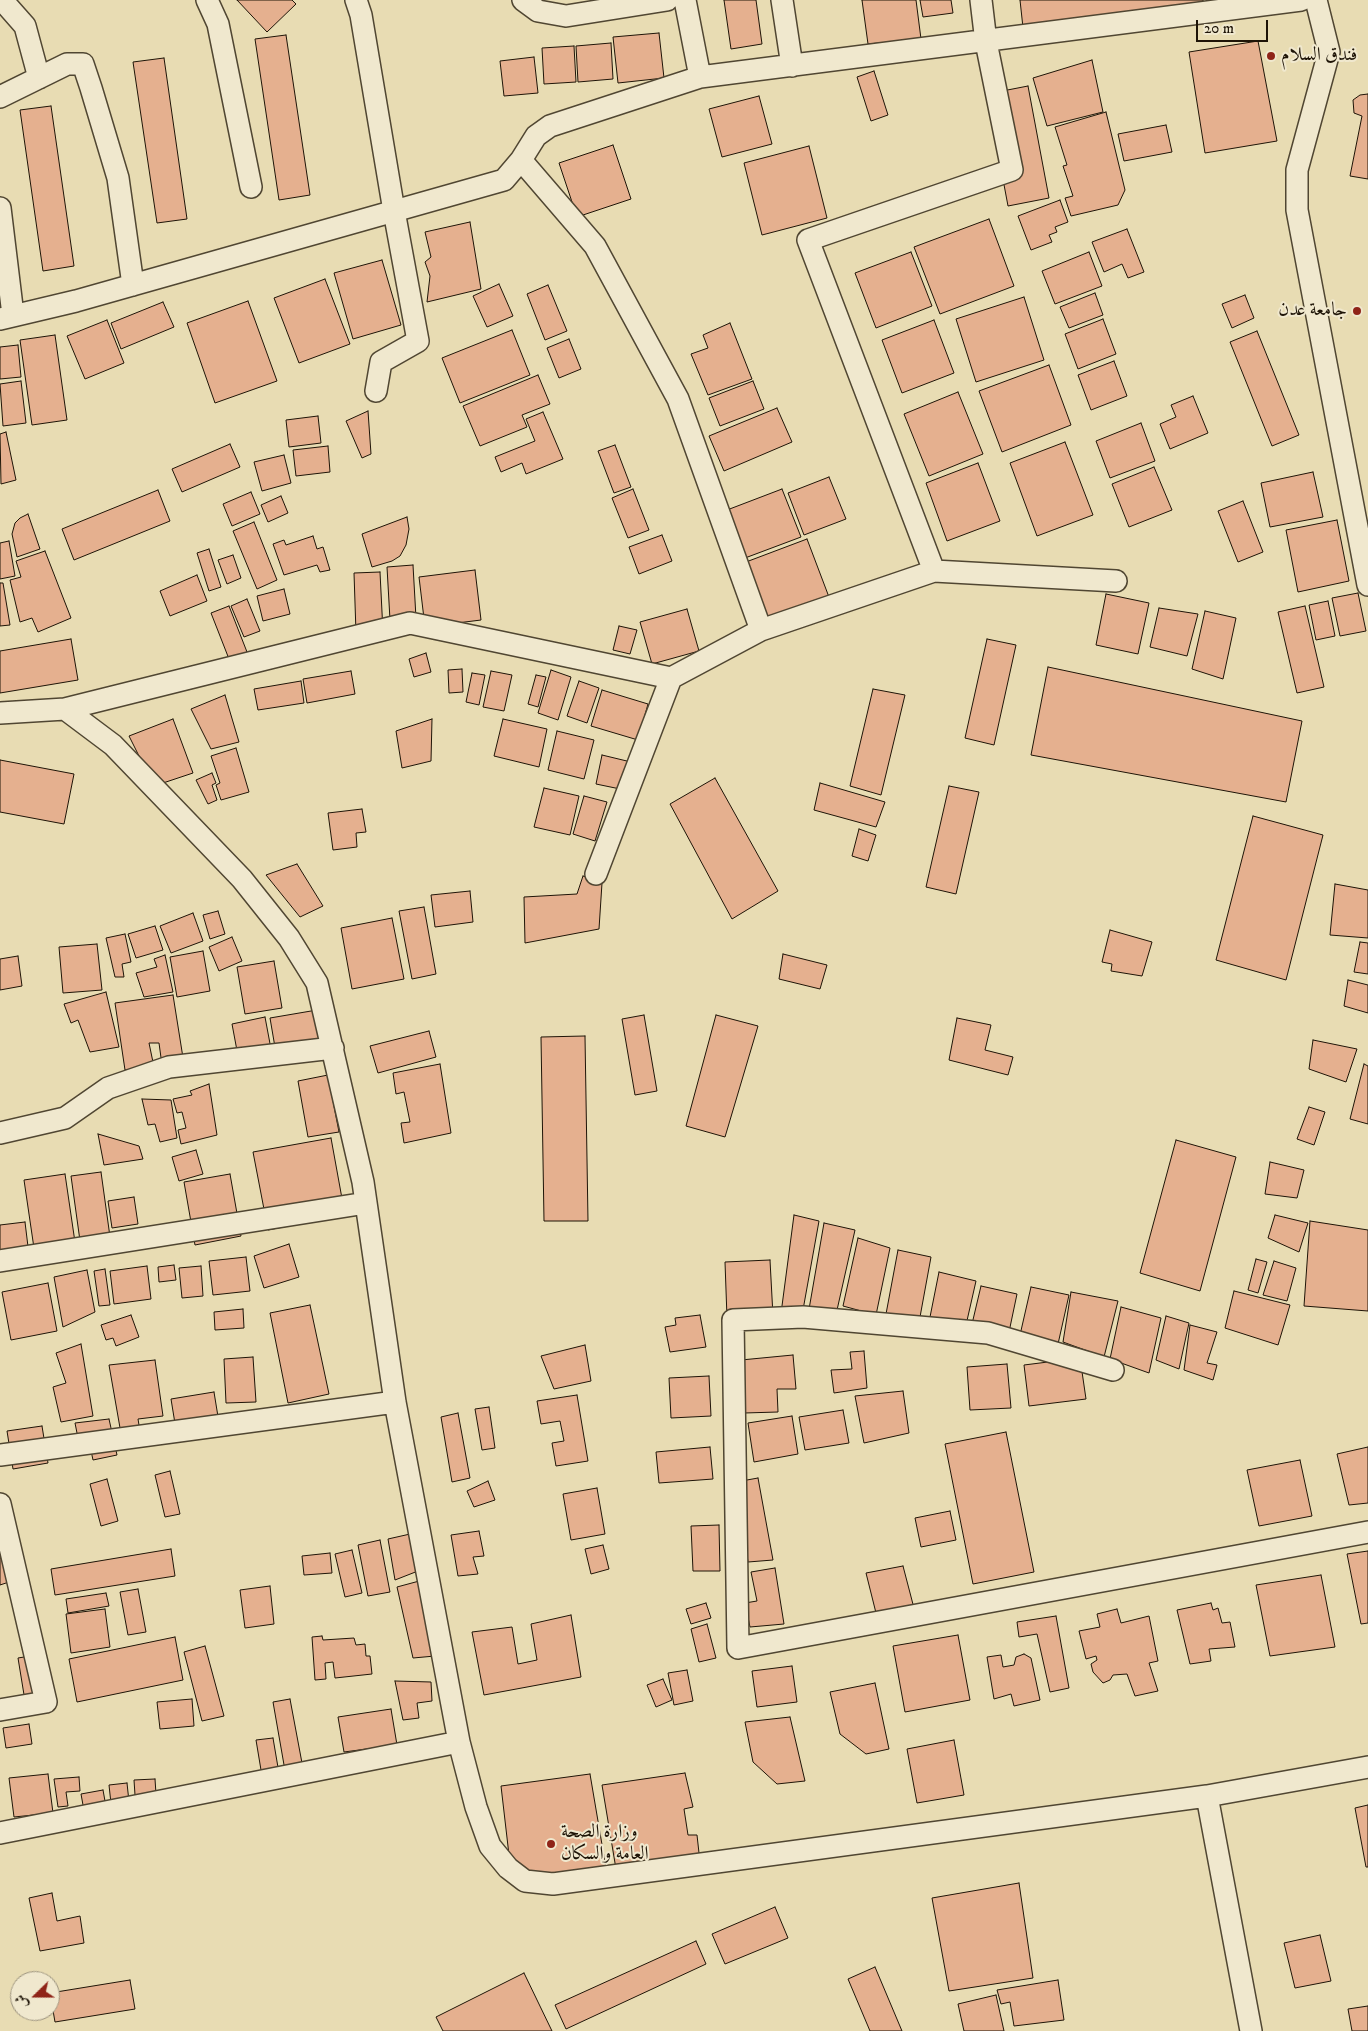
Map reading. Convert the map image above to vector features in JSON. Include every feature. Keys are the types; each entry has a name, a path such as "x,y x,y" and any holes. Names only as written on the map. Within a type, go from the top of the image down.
{"street":[{"path":"2,0 25,26 39,78"},
{"path":"207,0 218,24 250,187"},
{"path":"356,0 361,15 418,341 382,362 376,391"},
{"path":"523,0 538,11 566,16 667,0"},
{"path":"685,0 700,78"},
{"path":"782,0 792,66"},
{"path":"934,572 808,240 1012,170 986,42 981,0"},
{"path":"0,208 7,317 76,301 504,180 521,160 536,136 550,126 700,78 1301,0"},
{"path":"1316,0 1329,52 1298,170 1297,210 1368,585"},
{"path":"0,97 67,64 83,64 92,88 118,178 133,285"},
{"path":"521,160 595,246 678,399 761,630"},
{"path":"0,713 65,709 410,623 671,678 761,630 934,572 1116,581"},
{"path":"596,874 671,678"},
{"path":"65,709 113,745 242,879 289,938 317,983 366,1203 396,1402 460,1742 476,1807 490,1846 508,1868 525,1881 553,1884 1207,1796 1368,1767"},
{"path":"0,1133 65,1118 108,1088 169,1067 333,1048"},
{"path":"0,1261 366,1203"},
{"path":"1113,1370 988,1333 803,1317 733,1320 738,1648 1368,1532"},
{"path":"0,1455 396,1402"},
{"path":"0,1504 46,1702 0,1710"},
{"path":"0,1833 460,1742"},
{"path":"1207,1796 1251,2031"}],"building":[{"path":"237,0 292,0 296,4 267,32"},
{"path":"724,0 756,0 762,44 731,49"},
{"path":"862,0 916,0 921,39 868,44"},
{"path":"920,0 951,0 953,13 923,17"},
{"path":"1020,0 1203,0 1204,7 1024,37"},
{"path":"659,33 664,78 618,83 613,37"},
{"path":"286,35 310,195 279,200 255,39"},
{"path":"1258,41 1277,141 1205,153 1189,52"},
{"path":"611,43 613,79 578,82 576,46"},
{"path":"574,46 576,82 544,84 542,48"},
{"path":"534,57 538,93 504,96 500,61"},
{"path":"164,58 187,219 157,223 133,62"},
{"path":"1092,60 1103,112 1047,126 1033,78"},
{"path":"874,71 888,115 871,121 857,77"},
{"path":"1028,86 1049,198 1008,206 987,94"},
{"path":"1368,94 1368,179 1350,176 1362,116 1354,113 1353,100 1360,95"},
{"path":"759,96 772,144 722,157 709,109"},
{"path":"51,106 74,266 43,271 20,110"},
{"path":"1106,112 1125,190 1118,205 1071,216 1065,198 1073,196 1063,166 1067,165 1055,127"},
{"path":"1166,125 1172,152 1124,161 1118,134"},
{"path":"613,145 631,199 577,217 559,163"},
{"path":"809,146 827,218 762,235 744,163"},
{"path":"1060,200 1068,222 1055,227 1057,232 1049,235 1052,242 1031,250 1018,216"},
{"path":"989,219 1014,286 940,314 914,247"},
{"path":"470,222 481,289 427,302 430,276 425,262 431,257 425,232"},
{"path":"1127,229 1144,272 1128,278 1122,264 1104,272 1092,242"},
{"path":"911,252 932,306 876,328 855,273"},
{"path":"1089,252 1102,286 1055,304 1042,271"},
{"path":"382,260 401,325 353,339 334,273"},
{"path":"325,279 350,344 299,363 274,298"},
{"path":"499,284 513,316 487,327 473,296"},
{"path":"548,285 567,331 545,340 527,294"},
{"path":"1095,293 1103,315 1069,328 1060,307"},
{"path":"1245,295 1254,318 1232,328 1222,304"},
{"path":"1024,297 1044,360 976,382 956,319"},
{"path":"248,301 277,381 215,403 187,323"},
{"path":"163,302 174,327 121,349 111,323"},
{"path":"1103,319 1116,354 1078,369 1065,334"},
{"path":"107,320 124,363 85,379 67,336"},
{"path":"934,320 954,373 902,393 882,340"},
{"path":"730,323 752,379 708,395 691,354 708,348 703,335"},
{"path":"512,330 530,375 460,403 442,358"},
{"path":"1257,331 1299,435 1272,446 1230,342"},
{"path":"55,335 67,420 32,425 20,340"},
{"path":"569,339 581,369 559,378 547,348"},
{"path":"18,345 21,377 0,379 0,347"},
{"path":"1114,361 1127,396 1091,410 1078,375"},
{"path":"1049,365 1071,425 1002,452 979,391"},
{"path":"538,375 550,404 522,415 527,427 480,446 463,406"},
{"path":"21,381 26,423 3,426 0,384"},
{"path":"753,381 764,409 720,426 709,398"},
{"path":"958,392 983,454 929,476 904,414"},
{"path":"1193,396 1208,433 1170,449 1160,424 1176,417 1171,405"},
{"path":"777,408 792,442 724,471 709,436"},
{"path":"368,411 371,454 362,458 346,421"},
{"path":"543,412 563,459 526,474 522,463 501,472 495,457 535,441 526,419"},
{"path":"318,416 321,443 289,447 286,420"},
{"path":"1141,423 1155,461 1110,478 1096,441"},
{"path":"6,432 16,480 1,484 0,434"},
{"path":"1065,442 1093,515 1037,536 1010,463"},
{"path":"230,444 240,467 182,492 172,469"},
{"path":"615,445 631,487 614,493 598,451"},
{"path":"328,446 330,472 296,476 293,450"},
{"path":"284,455 291,483 262,491 254,462"},
{"path":"978,463 1000,521 947,541 926,483"},
{"path":"1154,467 1172,510 1129,527 1112,484"},
{"path":"1313,472 1323,517 1270,527 1261,483"},
{"path":"829,477 846,519 804,535 788,493"},
{"path":"633,489 649,530 628,538 612,498"},
{"path":"782,489 801,537 745,558 727,510"},
{"path":"158,490 170,521 74,560 62,529"},
{"path":"251,492 260,514 232,526 223,504"},
{"path":"281,496 288,513 268,522 261,505"},
{"path":"1243,501 1263,552 1238,562 1218,511"},
{"path":"28,514 40,549 17,557 12,534 15,523"},
{"path":"407,517 409,529 406,545 400,556 392,561 372,567 362,534"},
{"path":"1337,520 1349,581 1298,592 1286,530"},
{"path":"254,522 277,580 257,589 233,531"},
{"path":"662,535 672,561 639,574 629,547"},
{"path":"313,536 317,549 323,547 330,570 320,572 317,565 284,575 273,544 284,540 286,545"},
{"path":"807,539 832,605 770,628 746,562"},
{"path":"9,541 15,576 0,579 0,543"},
{"path":"209,549 221,587 209,591 197,553"},
{"path":"45,551 71,618 38,632 32,618 20,622 10,580 21,577 16,561"},
{"path":"233,555 241,578 227,584 218,560"},
{"path":"413,565 416,618 390,620 387,567"},
{"path":"475,570 481,620 425,627 419,577"},
{"path":"380,572 383,632 356,633 354,573"},
{"path":"197,575 207,601 170,616 160,591"},
{"path":"0,583 3,583 10,625 0,626"},
{"path":"284,589 290,614 263,621 257,596"},
{"path":"1358,593 1366,631 1340,636 1332,598"},
{"path":"1106,594 1149,603 1138,654 1096,645"},
{"path":"247,599 260,631 244,637 231,606"},
{"path":"1328,601 1335,636 1316,640 1309,605"},
{"path":"229,606 247,652 229,659 211,613"},
{"path":"1305,606 1324,687 1297,693 1278,612"},
{"path":"1159,608 1198,614 1187,656 1150,647"},
{"path":"687,609 699,651 652,664 640,622"},
{"path":"1205,611 1236,618 1223,679 1192,669"},
{"path":"619,626 637,630 630,654 613,650"},
{"path":"71,639 78,680 0,693 0,651"},
{"path":"987,639 1016,645 994,745 965,738"},
{"path":"426,653 431,672 414,677 409,659"},
{"path":"1048,667 1302,721 1286,802 1031,755"},
{"path":"462,669 463,692 449,693 448,670"},
{"path":"551,670 571,677 558,720 538,713"},
{"path":"351,671 355,694 307,703 303,679"},
{"path":"491,671 512,675 504,711 483,707"},
{"path":"472,673 485,675 479,705 466,702"},
{"path":"536,675 546,677 538,707 528,704"},
{"path":"301,681 304,703 258,710 254,689"},
{"path":"579,681 599,688 587,723 567,716"},
{"path":"873,689 905,695 881,795 850,786"},
{"path":"602,690 648,704 638,740 591,726"},
{"path":"225,695 239,742 211,749 191,709"},
{"path":"173,719 193,773 154,786 129,736"},
{"path":"432,719 431,761 402,768 396,731"},
{"path":"503,719 547,729 539,767 494,756"},
{"path":"557,731 594,740 584,779 548,770"},
{"path":"236,748 249,792 221,800 216,785 220,783 211,756"},
{"path":"602,755 631,762 625,790 596,784"},
{"path":"0,760 74,774 64,824 0,812"},
{"path":"212,773 216,783 212,785 217,800 208,804 196,780"},
{"path":"715,778 778,891 732,919 670,804"},
{"path":"820,783 885,802 876,827 814,810"},
{"path":"949,786 979,792 956,894 926,887"},
{"path":"544,788 579,796 570,835 534,827"},
{"path":"584,796 607,802 595,841 573,834"},
{"path":"362,809 366,832 356,833 357,847 333,850 328,813"},
{"path":"1253,816 1323,835 1286,980 1216,960"},
{"path":"859,829 876,835 868,861 852,856"},
{"path":"297,864 323,906 300,917 266,875"},
{"path":"583,876 602,883 599,929 525,943 524,897 577,894"},
{"path":"1335,884 1368,890 1368,938 1330,935"},
{"path":"470,891 473,922 435,927 431,895"},
{"path":"424,907 436,974 412,979 399,911"},
{"path":"218,911 225,934 210,939 203,915"},
{"path":"193,913 203,941 171,953 160,926"},
{"path":"392,918 404,979 352,989 341,928"},
{"path":"155,926 163,950 136,958 128,934"},
{"path":"1110,930 1152,942 1142,976 1111,971 1112,964 1102,962"},
{"path":"125,934 131,962 122,964 124,977 115,977 106,938"},
{"path":"232,937 242,961 219,971 209,947"},
{"path":"1360,942 1368,943 1368,974 1354,972"},
{"path":"97,944 102,990 63,993 59,947"},
{"path":"203,951 210,991 177,997 170,957"},
{"path":"783,954 827,965 820,989 779,979"},
{"path":"165,955 173,992 144,997 136,973 157,967 154,959"},
{"path":"18,956 22,986 0,990 0,959"},
{"path":"274,961 282,1008 245,1014 237,967"},
{"path":"1348,980 1368,985 1368,1013 1344,1006"},
{"path":"106,992 119,1047 90,1052 78,1020 71,1023 64,1004"},
{"path":"173,995 184,1064 162,1065 159,1043 149,1043 154,1067 125,1070 115,1003"},
{"path":"317,1010 324,1052 277,1059 270,1018"},
{"path":"644,1015 657,1091 635,1095 622,1019"},
{"path":"716,1015 758,1026 725,1137 686,1126"},
{"path":"265,1017 271,1049 238,1056 232,1024"},
{"path":"957,1018 991,1025 985,1050 1013,1057 1008,1075 949,1060"},
{"path":"429,1031 436,1057 378,1073 370,1046"},
{"path":"585,1036 588,1221 544,1221 541,1037"},
{"path":"1313,1040 1357,1049 1346,1082 1309,1069"},
{"path":"440,1064 451,1133 404,1143 401,1123 410,1122 404,1092 396,1094 393,1073"},
{"path":"1364,1064 1368,1066 1368,1124 1350,1119"},
{"path":"328,1075 339,1132 308,1137 298,1081"},
{"path":"209,1084 217,1135 181,1144 178,1130 186,1128 182,1112 177,1113 173,1099 192,1095 190,1091"},
{"path":"142,1099 171,1100 177,1138 160,1142 155,1124 148,1125"},
{"path":"1309,1107 1325,1112 1314,1145 1297,1139"},
{"path":"98,1134 139,1146 143,1159 104,1165"},
{"path":"331,1138 345,1215 268,1230 253,1152"},
{"path":"1176,1140 1236,1157 1200,1291 1140,1273"},
{"path":"196,1150 203,1174 179,1181 172,1157"},
{"path":"1270,1162 1304,1170 1297,1198 1265,1194"},
{"path":"101,1172 111,1244 81,1248 71,1176"},
{"path":"65,1174 76,1249 35,1255 24,1180"},
{"path":"230,1174 241,1236 195,1245 184,1182"},
{"path":"134,1197 138,1224 112,1228 108,1201"},
{"path":"794,1215 819,1221 801,1321 780,1321"},
{"path":"1275,1215 1308,1223 1299,1252 1268,1238"},
{"path":"1310,1221 1368,1230 1368,1311 1304,1306"},
{"path":"25,1222 30,1263 0,1265 0,1225"},
{"path":"824,1223 855,1230 835,1319 808,1315"},
{"path":"858,1238 890,1248 876,1315 843,1306"},
{"path":"289,1244 299,1277 264,1288 254,1256"},
{"path":"898,1250 931,1257 920,1317 886,1314"},
{"path":"246,1257 250,1291 213,1295 209,1261"},
{"path":"1256,1259 1267,1262 1258,1293 1248,1290"},
{"path":"770,1260 773,1316 727,1318 725,1262"},
{"path":"1274,1261 1296,1268 1287,1301 1263,1295"},
{"path":"174,1265 176,1280 159,1282 158,1267"},
{"path":"147,1266 151,1299 114,1304 110,1271"},
{"path":"201,1266 203,1296 182,1298 179,1268"},
{"path":"105,1269 110,1305 99,1306 94,1271"},
{"path":"87,1270 95,1312 63,1327 54,1277"},
{"path":"939,1272 976,1281 966,1325 930,1317"},
{"path":"48,1283 57,1331 11,1340 2,1292"},
{"path":"981,1286 1017,1294 1009,1332 972,1324"},
{"path":"1031,1287 1069,1295 1058,1344 1020,1335"},
{"path":"1234,1291 1290,1305 1278,1345 1225,1328"},
{"path":"1071,1292 1118,1301 1104,1357 1063,1342"},
{"path":"310,1305 329,1394 288,1403 270,1313"},
{"path":"1121,1307 1161,1318 1149,1373 1110,1359"},
{"path":"243,1309 244,1328 215,1330 214,1312"},
{"path":"131,1315 139,1337 116,1346 113,1338 106,1340 101,1325"},
{"path":"700,1315 706,1347 670,1352 665,1327 676,1325 675,1318"},
{"path":"1166,1316 1189,1323 1179,1369 1156,1360"},
{"path":"1190,1325 1217,1332 1207,1363 1217,1365 1213,1380 1184,1370"},
{"path":"81,1344 93,1416 61,1422 53,1387 66,1383 56,1353"},
{"path":"585,1345 591,1381 554,1389 541,1356"},
{"path":"864,1351 867,1388 834,1393 831,1370 852,1369 850,1352"},
{"path":"793,1355 796,1389 777,1389 778,1412 744,1413 741,1360"},
{"path":"253,1357 256,1402 226,1403 224,1359"},
{"path":"1080,1358 1086,1399 1029,1406 1024,1365"},
{"path":"155,1360 163,1416 138,1419 142,1443 123,1445 109,1365"},
{"path":"1007,1364 1011,1408 970,1410 967,1367"},
{"path":"709,1376 711,1416 671,1418 669,1378"},
{"path":"903,1391 909,1433 864,1443 855,1396"},
{"path":"214,1392 221,1435 178,1442 171,1399"},
{"path":"577,1395 588,1461 556,1466 552,1443 564,1441 560,1421 541,1424 537,1401"},
{"path":"489,1407 495,1448 482,1450 475,1409"},
{"path":"843,1410 849,1443 805,1450 799,1417"},
{"path":"458,1413 470,1478 452,1482 441,1417"},
{"path":"792,1416 798,1454 754,1462 748,1423"},
{"path":"109,1419 117,1455 93,1460 90,1446 80,1448 75,1423"},
{"path":"42,1426 48,1463 13,1469 7,1431"},
{"path":"1006,1432 1034,1572 973,1584 945,1444"},
{"path":"710,1447 713,1479 659,1483 656,1452"},
{"path":"1368,1447 1368,1503 1349,1505 1337,1454"},
{"path":"1300,1460 1312,1516 1259,1526 1247,1470"},
{"path":"170,1471 180,1514 165,1517 155,1475"},
{"path":"758,1478 773,1560 748,1562 736,1482"},
{"path":"107,1479 118,1521 101,1526 90,1484"},
{"path":"488,1481 495,1500 474,1507 467,1491"},
{"path":"597,1488 605,1534 571,1540 563,1494"},
{"path":"950,1511 956,1540 921,1547 915,1518"},
{"path":"719,1525 720,1571 693,1571 691,1526"},
{"path":"479,1531 484,1556 473,1557 478,1574 458,1576 451,1535"},
{"path":"419,1532 418,1571 395,1580 388,1539"},
{"path":"380,1540 390,1592 368,1596 358,1545"},
{"path":"603,1545 609,1569 591,1574 585,1549"},
{"path":"171,1549 175,1576 55,1595 51,1569"},
{"path":"352,1550 362,1593 345,1597 335,1554"},
{"path":"1368,1551 1368,1623 1361,1624 1347,1554"},
{"path":"330,1553 332,1573 304,1575 302,1556"},
{"path":"14,1554 21,1578 0,1585 0,1558"},
{"path":"903,1566 915,1612 878,1621 866,1573"},
{"path":"775,1568 784,1624 750,1627 745,1603 757,1601 751,1572"},
{"path":"1321,1575 1335,1647 1270,1656 1256,1585"},
{"path":"423,1580 435,1656 413,1658 397,1587"},
{"path":"270,1586 274,1624 245,1628 240,1590"},
{"path":"138,1589 146,1632 128,1635 120,1592"},
{"path":"106,1593 109,1606 68,1613 66,1599"},
{"path":"706,1603 711,1618 691,1624 686,1609"},
{"path":"1211,1603 1213,1610 1218,1608 1222,1623 1230,1622 1235,1647 1209,1649 1211,1661 1190,1664 1177,1610"},
{"path":"105,1609 110,1647 71,1653 66,1614"},
{"path":"1117,1609 1121,1623 1149,1616 1158,1661 1149,1663 1158,1691 1135,1696 1127,1674 1113,1675 1110,1680 1103,1683 1093,1672 1091,1664 1097,1660 1096,1656 1086,1659 1079,1631 1100,1627 1097,1614"},
{"path":"571,1615 581,1677 484,1695 472,1632 512,1627 518,1664 537,1660 531,1624"},
{"path":"1056,1616 1069,1688 1050,1692 1037,1634 1019,1637 1017,1622"},
{"path":"707,1624 716,1658 699,1662 691,1629"},
{"path":"958,1635 970,1700 905,1712 893,1646"},
{"path":"322,1636 323,1640 354,1638 356,1645 365,1644 366,1656 370,1656 372,1674 335,1678 333,1662 325,1663 326,1679 315,1680 312,1637"},
{"path":"175,1637 183,1680 77,1702 69,1659"},
{"path":"205,1646 224,1716 202,1721 184,1652"},
{"path":"1024,1654 1031,1658 1040,1700 1014,1706 1011,1694 994,1699 987,1657 1001,1655 1003,1667 1014,1665 1016,1657"},
{"path":"30,1656 38,1704 26,1707 18,1658"},
{"path":"792,1666 797,1702 757,1707 752,1671"},
{"path":"687,1670 693,1701 674,1705 668,1673"},
{"path":"663,1679 672,1700 656,1707 647,1685"},
{"path":"395,1681 431,1682 432,1701 417,1703 419,1718 403,1720"},
{"path":"875,1683 889,1749 866,1754 840,1734 830,1692"},
{"path":"192,1699 194,1726 160,1729 157,1702"},
{"path":"290,1699 305,1779 287,1782 273,1702"},
{"path":"391,1709 397,1745 344,1752 338,1717"},
{"path":"790,1717 805,1781 777,1784 753,1762 745,1722"},
{"path":"29,1724 32,1744 6,1748 3,1728"},
{"path":"273,1738 281,1785 264,1788 256,1740"},
{"path":"954,1740 964,1795 917,1803 907,1749"},
{"path":"685,1773 693,1807 684,1809 688,1835 697,1835 700,1862 617,1875 602,1785"},
{"path":"48,1774 53,1813 14,1817 9,1778"},
{"path":"590,1774 607,1874 547,1886 509,1855 501,1786"},
{"path":"79,1777 80,1791 66,1792 68,1806 58,1807 54,1779"},
{"path":"155,1779 157,1809 136,1810 134,1780"},
{"path":"127,1783 130,1811 112,1813 109,1785"},
{"path":"103,1790 107,1812 85,1816 81,1794"},
{"path":"1368,1805 1368,1867 1366,1867 1355,1808"},
{"path":"1019,1883 1033,1978 949,1991 932,1898"},
{"path":"52,1893 57,1921 80,1916 84,1943 40,1951 29,1898"},
{"path":"775,1907 788,1938 725,1964 712,1934"},
{"path":"1320,1935 1331,1981 1295,1988 1284,1943"},
{"path":"696,1941 706,1964 566,2029 555,2005"},
{"path":"875,1967 902,2031 870,2031 848,1979"},
{"path":"524,1973 552,2031 443,2031 436,2017"},
{"path":"130,1980 135,2009 55,2022 60,2021 60,1991"},
{"path":"1058,1980 1064,2020 1014,2026 1010,2002 1001,2004 997,1990"},
{"path":"996,1995 1004,2031 964,2031 958,2004"},
{"path":"1368,2006 1368,2031 1352,2031 1348,2009"}],"place":[{"name":"فندق السلام","path":"1271,56"},
{"name":"جامعة عدن","path":"1357,311"},
{"name":"وزارة الصحة العامة والسكان","path":"551,1844"}]}
